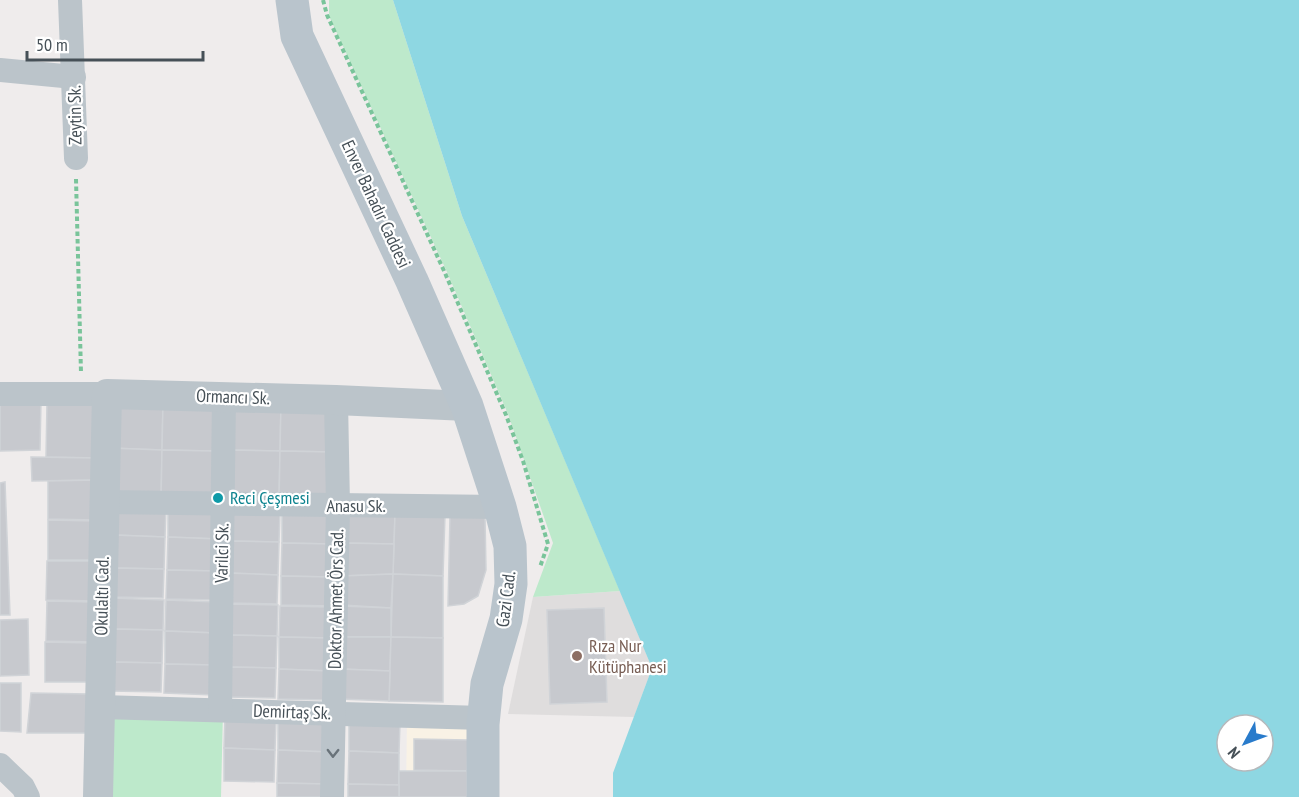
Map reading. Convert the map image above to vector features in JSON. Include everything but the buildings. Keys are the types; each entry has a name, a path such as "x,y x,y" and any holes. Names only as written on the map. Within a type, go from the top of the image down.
{"main road":[{"name":"Enver Bahadır Caddesi","path":"292,0 297,36 412,281 466,406"},
{"name":"Gazi Cad.","path":"466,406 500,507 510,546 511,584 506,619 487,684 483,718 483,797"}],"street":[{"name":"Zeytin Sk.","path":"70,0 76,158"},
{"path":"0,70 74,77"},
{"name":"Ormancı Sk.","path":"0,394 224,397 466,406"},
{"name":"Okulaltı Cad.","path":"94,394 104,502 98,797"},
{"name":"Varilci Sk.","path":"220,710 224,397"},
{"name":"Doktor Ahmet Örs Cad.","path":"332,797 338,506 336,400"},
{"name":"Anasu Sk.","path":"104,502 500,507"},
{"name":"Demirtaş Sk.","path":"101,707 483,718"},
{"path":"0,765 23,787 28,797"}],"path":[{"path":"323,0 327,15"},
{"path":"76,158 94,394"}],"shaded area":[{"path":"620,591 652,668 634,717 508,714 533,597"},
{"path":"407,716 483,718 483,797 406,797"}],"green space":[{"path":"329,0 393,0 462,216 620,591 533,597 553,543 508,414 447,272 329,16"},
{"path":"101,707 223,710 221,797 98,797"}],"water":[{"path":"393,0 1299,0 1299,797 613,797 613,773 652,668 462,216"}],"place":[{"name":"Reci Çeşmesi","path":"218,498"},
{"name":"Rıza Nur Kütüphanesi","path":"577,656"}]}
